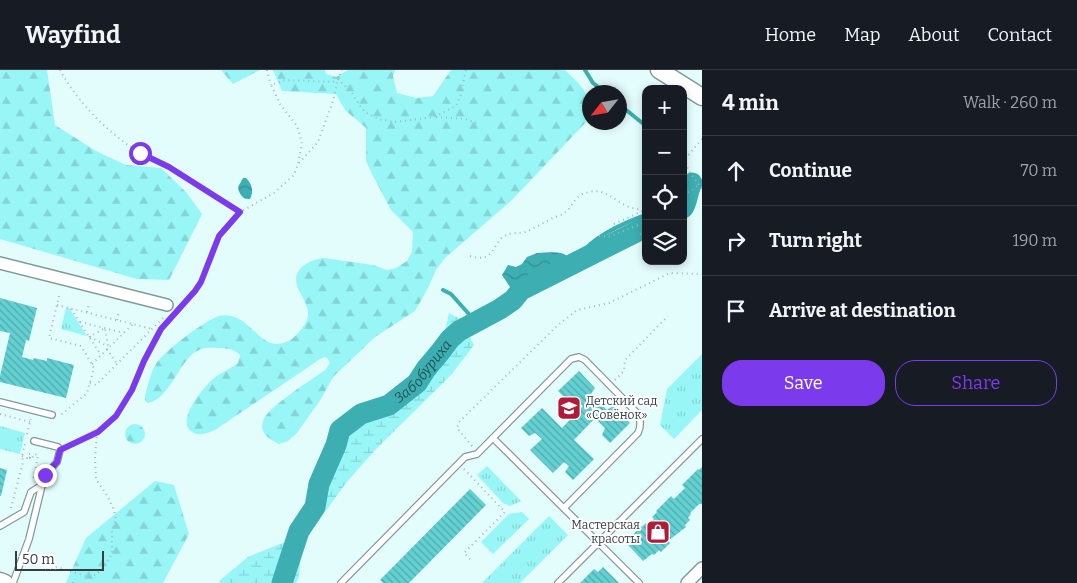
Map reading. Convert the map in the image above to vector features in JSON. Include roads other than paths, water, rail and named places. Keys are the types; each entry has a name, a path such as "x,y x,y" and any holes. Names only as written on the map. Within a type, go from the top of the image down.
{"street":[{"path":"659,70 702,97"},
{"path":"0,263 172,307"},
{"path":"686,583 702,569"},
{"path":"0,581 5,583"}],"lane":[{"path":"344,582 467,455 474,455 574,358 579,357 585,360 640,416 640,431 564,508"},
{"path":"0,402 52,415"},
{"path":"493,438 639,583"},
{"path":"558,583 702,439"},
{"path":"14,583 45,475 57,462 60,450 58,447 34,440"},
{"path":"0,526 24,512 30,492 42,485"}],"water":[{"path":"243,178 246,178 251,185 252,193 250,199 243,197 239,192 238,187"},
{"path":"554,252 564,254 570,260 572,266 553,276 525,298 518,299 502,275 508,265 516,267 522,264 527,257 537,253"}],"waterway":[{"path":"585,70 596,85"},
{"path":"627,111 642,123"},
{"name":"Забобуриха","path":"687,198 692,183"},
{"path":"578,260 582,252 598,238 642,217"},
{"name":"Забобуриха","path":"282,583 299,531 315,507 319,484 336,445 340,430 361,414 389,405 417,383 450,339 459,331 500,309 513,300 521,290 642,229"},
{"path":"443,290 451,294 476,322"}],"place":[{"name":"Детский сад «Совёнок»","path":"569,408"},
{"name":"Мастерская красоты","path":"658,532"}]}
